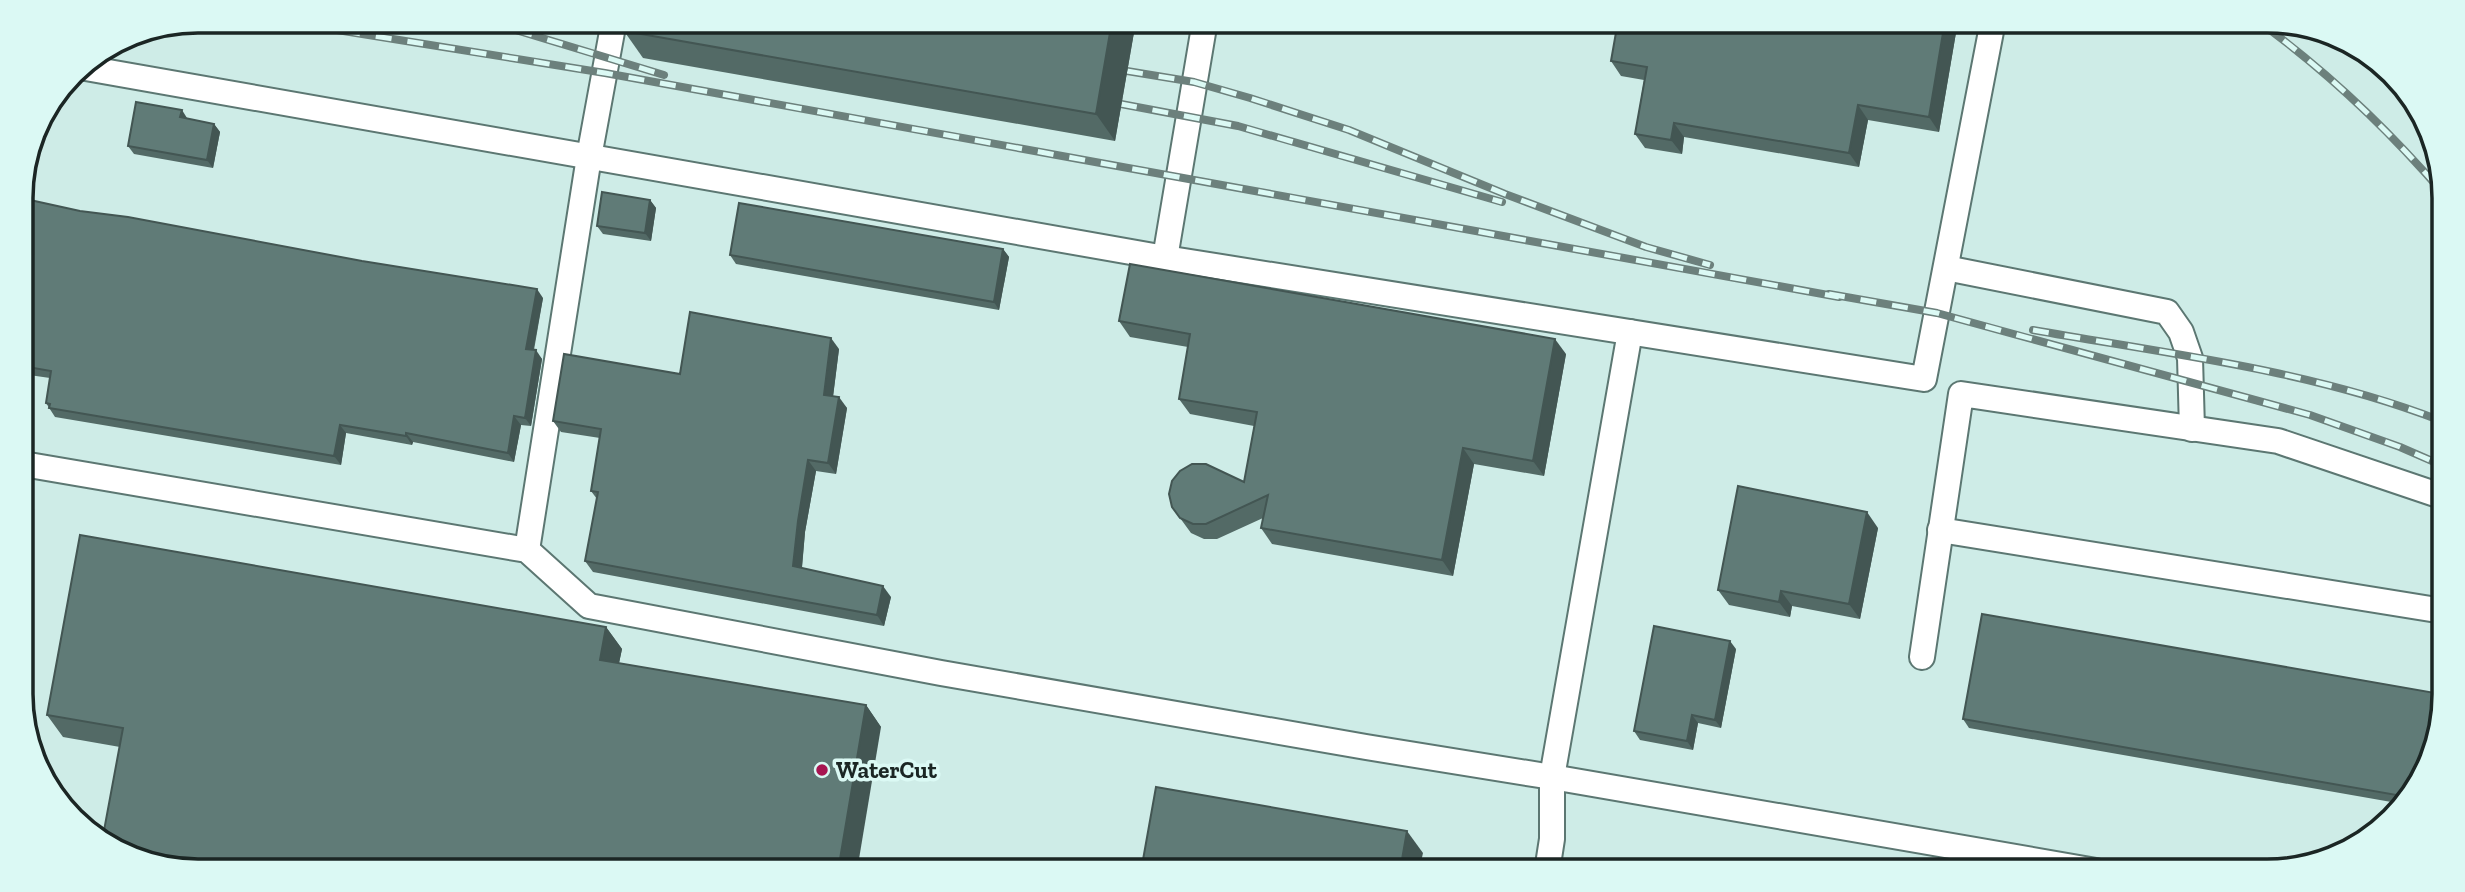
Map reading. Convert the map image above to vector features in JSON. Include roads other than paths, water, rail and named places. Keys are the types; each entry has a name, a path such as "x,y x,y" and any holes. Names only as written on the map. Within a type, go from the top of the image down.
{"lane":[{"path":"94,70 1165,258 1924,379 1991,33"},
{"path":"527,550 589,158 612,34"},
{"path":"1165,258 1203,34"},
{"path":"1946,268 2167,312 2181,332 2190,358 2192,429"},
{"path":"1549,858 1552,839 1552,777 1630,332"},
{"path":"1922,657 1961,394 2278,441 2432,493"},
{"path":"33,466 527,550 589,606 941,673 2021,858"},
{"path":"1940,530 2432,609"}],"railway":[{"path":"361,34 605,73 1839,297"},
{"path":"528,34 664,75"},
{"path":"2274,34 2355,101 2430,179"},
{"path":"1127,71 1194,82 1349,130 1505,194 1646,247 1710,265"},
{"path":"1121,104 1238,126 1502,202"},
{"path":"1829,294 1937,313 2310,415 2432,461"},
{"path":"2033,330 2290,376 2340,388 2432,418"}],"place":[{"name":"WaterCut","path":"822,770"}]}
